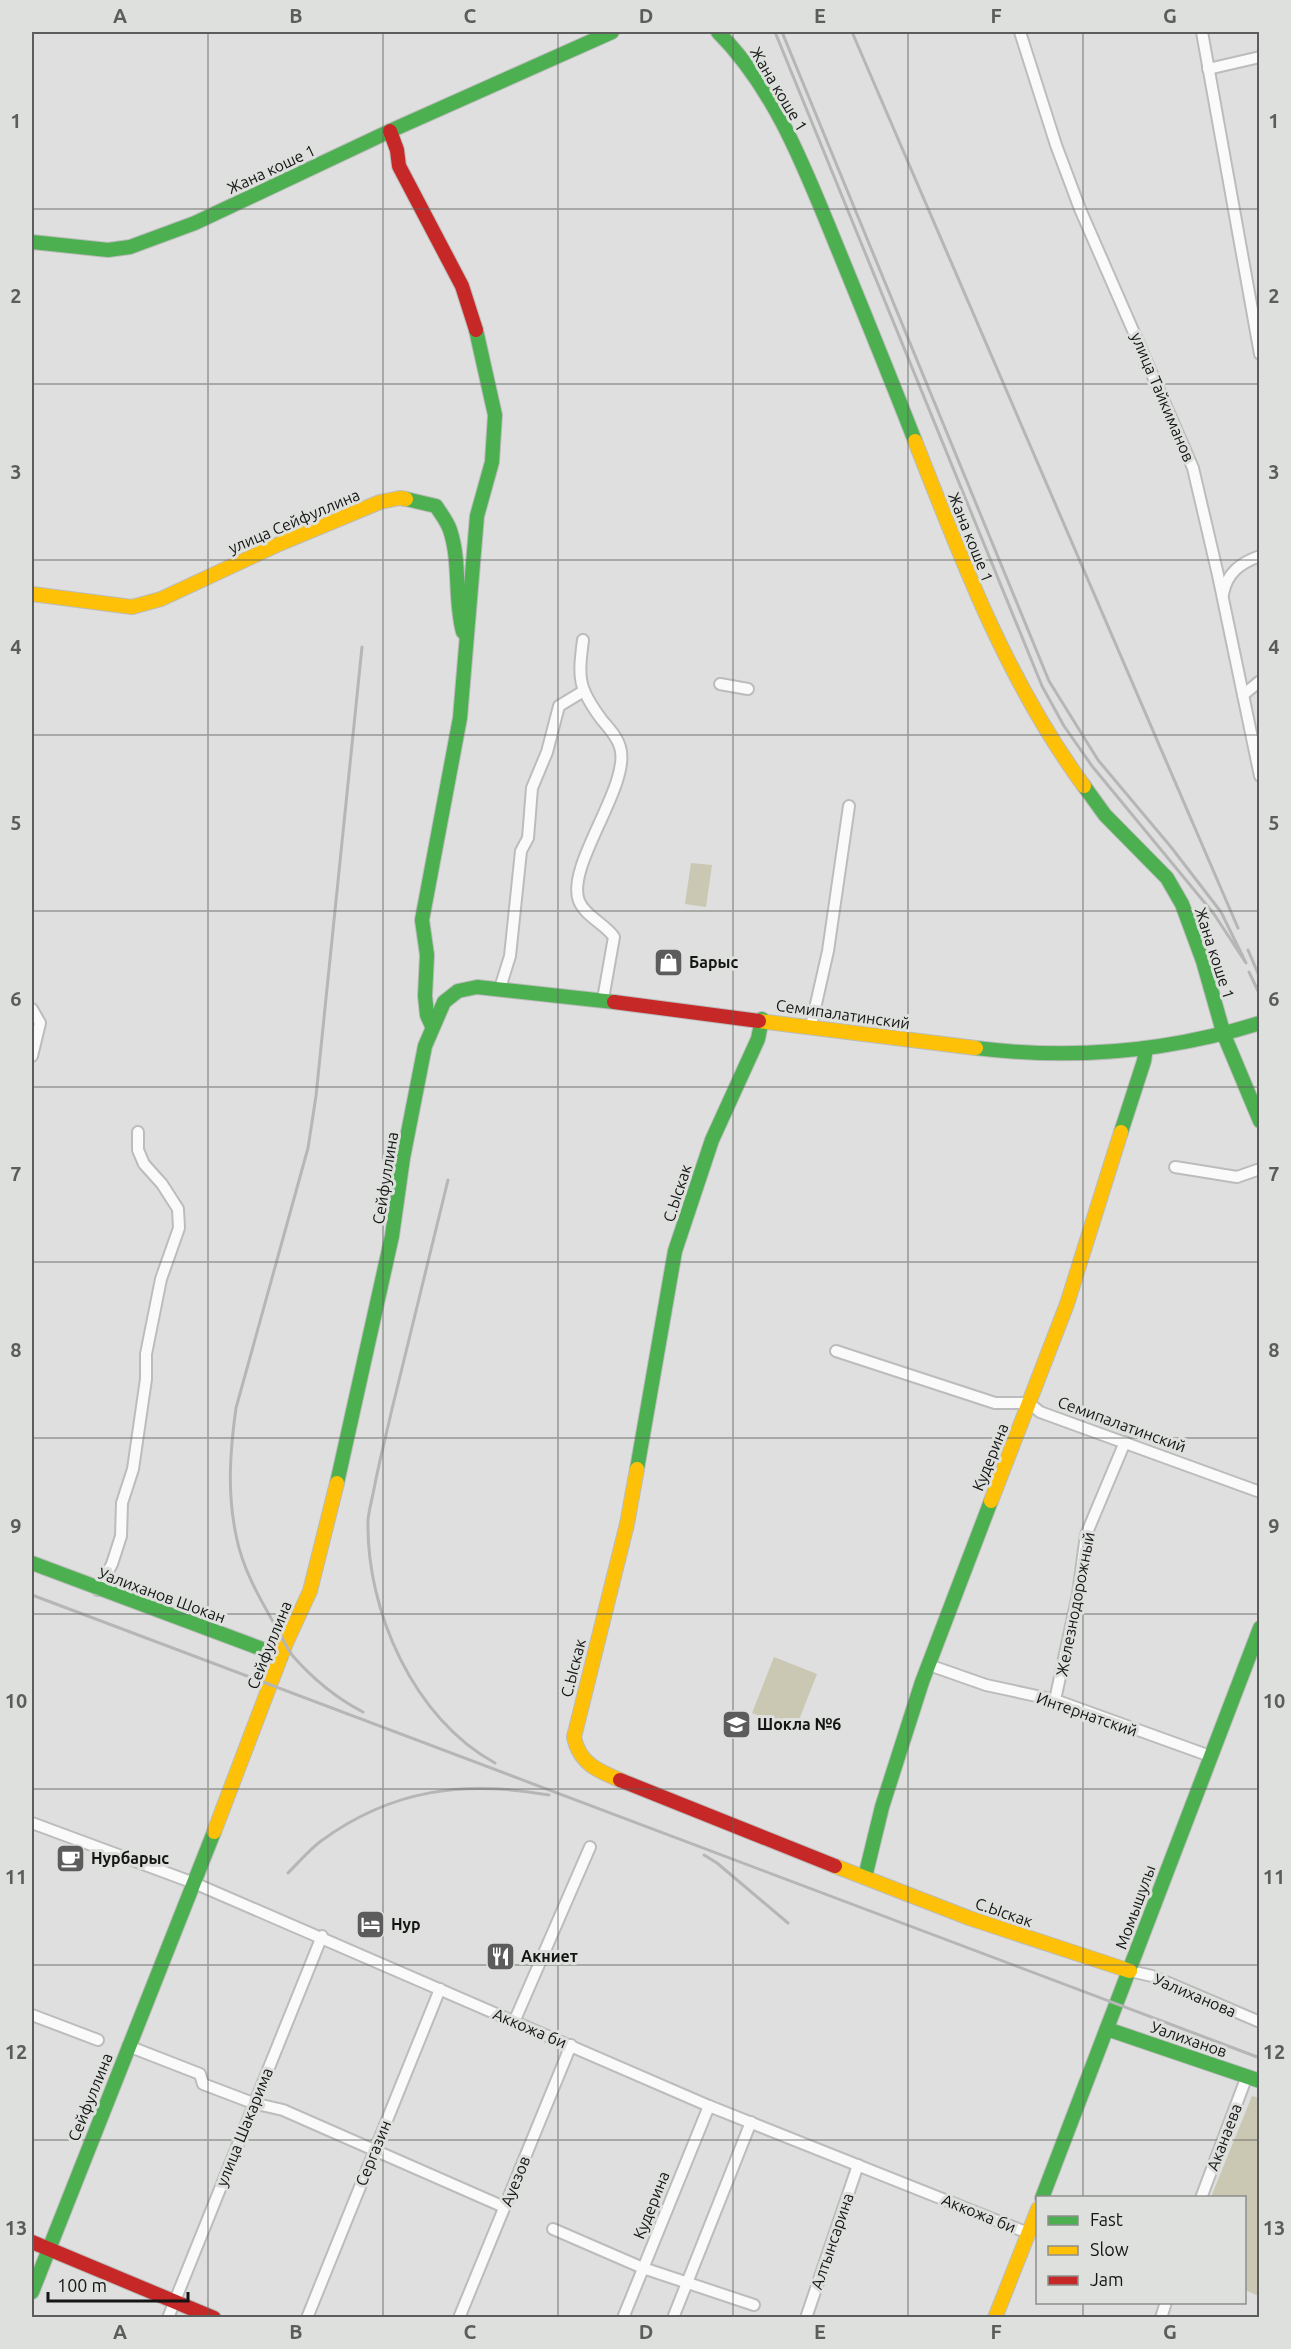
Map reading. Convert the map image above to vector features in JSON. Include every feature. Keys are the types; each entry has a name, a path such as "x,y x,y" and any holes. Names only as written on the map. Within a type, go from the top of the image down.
{"street":[{"name":"Жана коше 1","path":"32,242 108,250 130,247 195,223 390,131 612,32"},
{"name":"Жана коше 1","path":"718,32 736,50 767,97 803,165 882,355 964,568 1012,672 1061,755 1106,815 1167,878 1182,904 1203,961 1224,1035"},
{"name":"улица Тайкиманов","path":"1020,32 1056,145 1080,209 1193,468 1260,776"},
{"path":"1202,32 1260,354"},
{"path":"1208,69 1260,57"},
{"name":"улица Сейфуллина","path":"390,131 398,150 399,166 465,296 485,363 495,415 492,462 477,516 460,718 422,920 427,955 425,996 427,1015 432,1026"},
{"name":"улица Сейфуллина","path":"32,594 132,607 161,599 279,544 380,502 400,498 436,506 449,527 455,548 458,616 466,640"},
{"path":"1222,600 1226,580 1232,573 1239,565 1260,556"},
{"path":"583,640 579,669 582,692 621,748 618,777 586,855 579,881 579,900 585,910 614,937 603,999"},
{"path":"1243,695 1260,681"},
{"path":"720,684 748,689"},
{"path":"500,988 510,956 521,851 528,838 532,788 547,752 559,706 582,692"},
{"path":"811,1026 828,951 849,806"},
{"name":"Семипалатинский","path":"458,991 477,987 500,988 762,1019 998,1051 1071,1055 1146,1048 1224,1035 1260,1023"},
{"name":"Сейфуллина","path":"32,2292 281,1656 310,1590 331,1512 392,1236 425,1046 444,1002 458,991"},
{"path":"32,1009 40,1023 32,1056"},
{"name":"С.Ыскак","path":"762,1019 758,1039 712,1140 675,1251 627,1524 574,1737 576,1748 584,1760 594,1768 652,1794 969,1918 1130,1971"},
{"path":"1224,1035 1260,1121"},
{"name":"Кудерина","path":"865,1877 882,1807 929,1665 1067,1304 1144,1061 1146,1048"},
{"path":"98,1590 112,1563 121,1536 122,1503 133,1469 146,1379 146,1353 161,1280 179,1228 178,1209 162,1184 144,1164 138,1150 138,1132"},
{"path":"1175,1167 1237,1177 1260,1169"},
{"name":"Семипалатинский","path":"836,1351 995,1403 1029,1404 1040,1412 1260,1492"},
{"name":"Железнодорожный","path":"1055,1700 1078,1594 1086,1535 1125,1442"},
{"name":"Уалиханов Шокан","path":"32,1563 98,1590 281,1656"},
{"name":"Момышулы","path":"1043,2196 1130,1971 1165,1871 1260,1628"},
{"name":"Интернатский","path":"929,1665 986,1685 1055,1700 1210,1756"},
{"name":"Аккожа би","path":"32,1822 194,1883 322,1936 709,2106 1028,2233"},
{"path":"514,2022 590,1847"},
{"name":"улица Шакарима","path":"168,2318 322,1936"},
{"name":"Уалиханова","path":"1130,1971 1152,1976 1260,2022"},
{"name":"Сергазин","path":"307,2318 440,1989"},
{"path":"32,2015 98,2040"},
{"name":"Уалиханов","path":"1107,2029 1253,2079"},
{"name":"Ауезов","path":"459,2318 571,2045"},
{"path":"128,2046 200,2074 203,2084 253,2103 283,2110 504,2207"},
{"name":"Аканаева","path":"1202,2196 1253,2079"},
{"name":"Кудерина","path":"623,2318 709,2106"},
{"path":"673,2318 750,2122"},
{"name":"Алтынсарина","path":"806,2318 858,2165"},
{"path":"995,2318 1036,2214"},
{"path":"554,2229 643,2268 754,2305"},
{"path":"32,2242 214,2318"}],"shaded area":[{"path":"691,863 712,865 706,907 685,904"},
{"path":"774,1657 817,1674 795,1730 752,1713"},
{"path":"1252,2096 1260,2098 1259,2296 1246,2290 1246,2196 1211,2196"}],"railway":[{"path":"775,32 1042,686 1064,726 1092,766 1214,914 1246,963 1221,912 1171,847 1098,760 1049,681 782,32"},
{"path":"852,32 1238,928"},
{"path":"362,647 316,1096 308,1148 236,1408 230,1471 231,1503 239,1547 252,1583 264,1605 290,1652 300,1663 334,1694 363,1712"},
{"path":"1248,950 1260,978"},
{"path":"1249,972 1260,995"},
{"path":"448,1180 376,1479 368,1520 370,1555 376,1590 386,1625 400,1659 419,1691 441,1719 466,1744 495,1763"},
{"path":"32,1595 1260,2058"},
{"path":"288,1873 308,1852 348,1823 402,1800 458,1789 488,1789 549,1795"},
{"path":"704,1855 717,1863 788,1923"}],"traffic: fast":[{"path":"32,242 108,250 130,247 195,223 390,131 612,32"},
{"path":"718,32 756,79 787,131 824,214 915,441"},
{"path":"432,1026 427,1015 425,996 427,955 422,920 460,718 477,516 492,462 495,415 476,330"},
{"path":"406,499 436,506 449,527 455,555 463,632"},
{"path":"1084,786 1105,815 1167,878 1182,904 1203,961 1224,1035 1260,1121"},
{"path":"337,1483 392,1236 403,1158 425,1046 444,1002 458,991 477,987 614,1002"},
{"path":"637,1469 675,1251 712,1140 758,1039 762,1019"},
{"path":"976,1048 1048,1053 1120,1051 1190,1041 1260,1023"},
{"path":"1121,1132 1146,1048"},
{"path":"865,1877 882,1807 922,1682 991,1501"},
{"path":"32,1563 281,1656"},
{"path":"1043,2196 1260,1628"},
{"path":"32,2292 214,1832"},
{"path":"1107,2029 1260,2081"}],"traffic: slow":[{"path":"915,441 950,531 1009,662 1032,705 1084,786"},
{"path":"32,594 132,607 161,599 279,544 380,502 406,499"},
{"path":"759,1021 976,1048"},
{"path":"991,1501 1067,1304 1121,1132"},
{"path":"620,1780 604,1773 585,1760 574,1737 627,1524 637,1469"},
{"path":"214,1832 286,1643 310,1591 337,1483"},
{"path":"835,1866 969,1918 1130,1971"},
{"path":"995,2318 1036,2214"}],"traffic: jam":[{"path":"390,131 397,150 399,166 462,286 476,330"},
{"path":"614,1002 759,1021"},
{"path":"620,1780 835,1866"},
{"path":"32,2242 214,2318"}],"place":[{"name":"Барыс","path":"668,962"},
{"name":"Шокла №6","path":"736,1724"},
{"name":"Нурбарыс","path":"70,1858"},
{"name":"Нур","path":"370,1924"},
{"name":"Акниет","path":"500,1956"}]}
